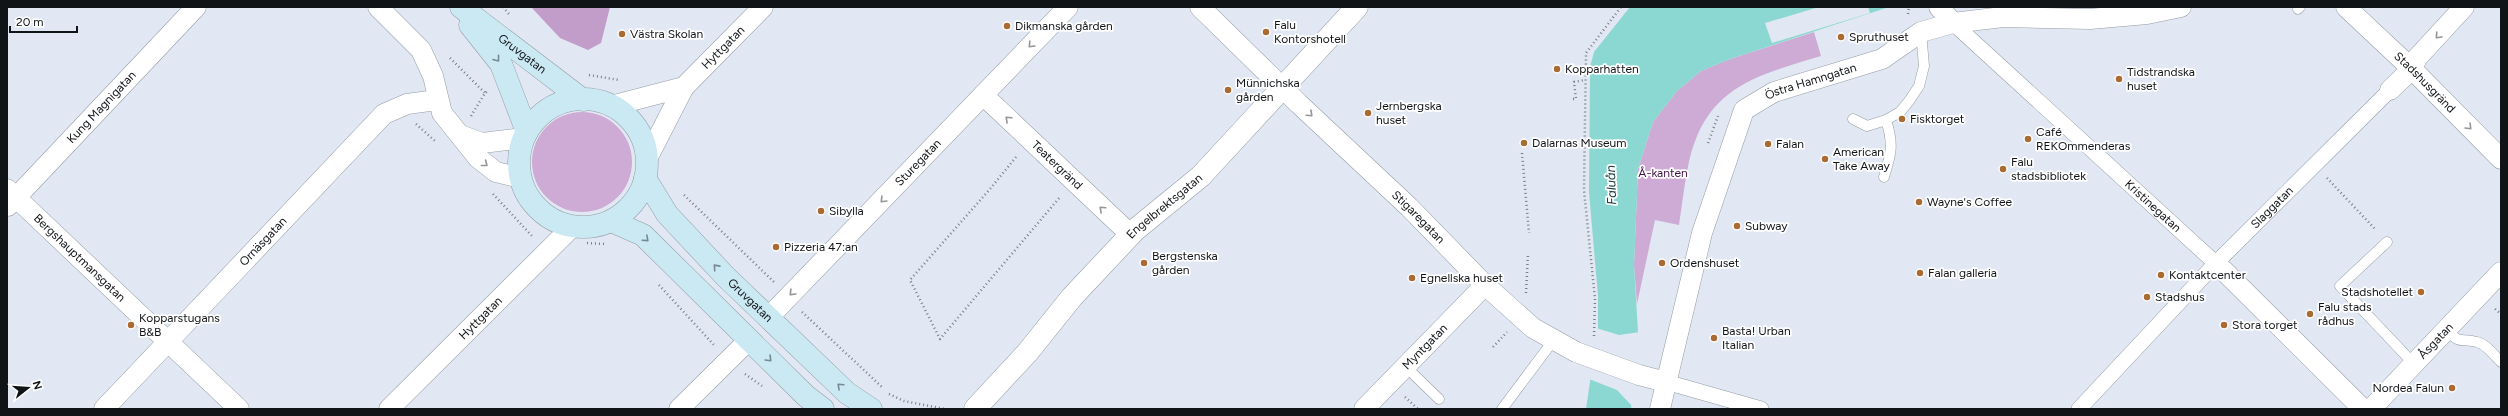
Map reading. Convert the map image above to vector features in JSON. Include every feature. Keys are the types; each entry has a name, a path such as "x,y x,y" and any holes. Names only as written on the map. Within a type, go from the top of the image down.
{"main road":[{"name":"Gruvgatan","path":"455,7 501,64 526,135"},
{"name":"Gruvgatan","path":"461,7 582,100"},
{"path":"582,100 611,106 622,113 639,133 646,168 633,203 611,221 592,226 578,235 539,210 524,190 520,178 520,154 526,135 541,115 550,108 560,104 582,100"},
{"name":"Gruvgatan","path":"646,168 667,214 768,318 847,393 871,409"},
{"path":"611,221 643,235 806,396 823,409"}],"street":[{"name":"Kung Magnigatan","path":"10,198 196,7"},
{"path":"378,7 421,50 433,76 437,100 442,113 478,158 496,172 520,178"},
{"name":"Hyttgatan","path":"646,168 684,87 763,7"},
{"name":"Sturegatan","path":"768,318 1068,7"},
{"name":"Stigaregatan","path":"1200,7 1282,88 1409,207 1485,285 1533,328 1576,352 1593,349 1639,375 1666,382"},
{"name":"Engelbrektsgatan","path":"975,409 1027,353 1072,297 1131,235 1201,176 1357,7"},
{"name":"Kristinegatan","path":"1939,7 1954,23 2220,266 2362,409"},
{"name":"Östra Hamngatan","path":"1660,409 1702,233 1744,110 1774,92 1882,59 1921,32 1954,23 2003,17 2090,19 2147,14 2181,7"},
{"name":"Stadshusgränd","path":"2346,7 2412,69 2501,159"},
{"name":"Slaggatan","path":"2079,409 2412,69 2416,58 2464,7"},
{"path":"611,106 684,87"},
{"name":"Teatergränd","path":"983,95 1131,235"},
{"name":"Ornäsgatan","path":"104,409 384,114 396,107 437,100"},
{"path":"460,135 482,143 526,135"},
{"name":"Bergshauptmansgatan","path":"10,198 169,341 239,409"},
{"name":"Hyttgatan","path":"389,409 545,252 578,235"},
{"name":"Åsgatan","path":"2371,409 2501,272"},
{"name":"Myntgatan","path":"1364,409 1485,285"},
{"path":"679,409 749,340"},
{"path":"1666,382 1761,409"}],"lane":[{"path":"1853,119 1867,126 1886,120 1900,112 1919,86 1924,66 1921,32"},
{"path":"1884,177 1892,153 1892,143 1886,120"},
{"path":"2387,242 2340,286 2414,364"},
{"path":"2446,330 2458,341 2476,341 2483,345 2501,362"},
{"path":"1502,409 1554,341"},
{"path":"1405,366 1439,399"}],"path":[{"path":"1593,349 1595,299 1584,190 1586,53 1621,7"},
{"path":"421,50 437,46 485,93"},
{"path":"586,74 609,80 622,81"},
{"path":"1573,99 1576,99 1574,82 1585,80"},
{"path":"396,107 441,146"},
{"path":"1522,153 1529,233"},
{"path":"1022,161 1017,156 990,190 910,280 940,339 1060,197 1054,191"},
{"path":"2322,173 2387,242"},
{"path":"487,188 545,252"},
{"path":"679,190 893,398 945,409"},
{"path":"578,235 608,244"},
{"path":"1525,297 1528,254"},
{"path":"656,281 728,361 763,387"},
{"path":"1493,347 1510,329"},
{"path":"1402,393 1418,409"}],"green space":[{"name":"Å-kanten","path":"1814,32 1821,56 1762,75 1745,84 1729,94 1715,107 1703,123 1691,153 1679,225 1655,220 1637,304 1634,265 1638,169 1653,122 1677,91 1701,71 1730,59"},
{"path":"582,112 601,116 617,127 628,143 632,162 628,181 617,197 601,208 582,212 563,208 547,197 536,181 532,162 536,143 547,127 563,116"}],"shaded area":[{"path":"531,7 610,7 601,43 588,50 560,38"}],"water":[{"name":"Faluån","path":"1630,7 1889,7 1730,59 1701,71 1677,91 1653,122 1638,169 1634,265 1638,332 1631,409 1586,409 1598,327 1598,296 1589,192 1590,67 1594,52"}],"pier":[{"path":"1819,7 1868,7 1870,13 1772,43 1765,23"},
{"path":"1596,328 1619,335 1640,332 1633,407 1617,390 1589,379"}],"place":[{"name":"Dikmanska gården","path":"1007,26"},
{"name":"Falu Kontorshotell","path":"1266,32"},
{"name":"Västra Skolan","path":"622,34"},
{"name":"Spruthuset","path":"1841,37"},
{"name":"Kopparhatten","path":"1557,69"},
{"name":"Tidstrandska huset","path":"2119,79"},
{"name":"Münnichska gården","path":"1228,90"},
{"name":"Jernbergska huset","path":"1368,113"},
{"name":"Fisktorget","path":"1902,119"},
{"name":"Café REKOmmenderas","path":"2028,139"},
{"name":"Dalarnas Museum","path":"1524,143"},
{"name":"Falan","path":"1768,144"},
{"name":"American Take Away","path":"1825,159"},
{"name":"Falu stadsbibliotek","path":"2003,169"},
{"name":"Wayne's Coffee","path":"1919,202"},
{"name":"Sibylla","path":"821,211"},
{"name":"Subway","path":"1737,226"},
{"name":"Pizzeria 47:an","path":"776,247"},
{"name":"Bergstenska gården","path":"1144,263"},
{"name":"Ordenshuset","path":"1662,263"},
{"name":"Falan galleria","path":"1920,273"},
{"name":"Kontaktcenter","path":"2161,275"},
{"name":"Egnellska huset","path":"1412,278"},
{"name":"Stadshotellet","path":"2421,292"},
{"name":"Stadshus","path":"2147,297"},
{"name":"Falu stads rådhus","path":"2310,314"},
{"name":"Kopparstugans B&B","path":"131,325"},
{"name":"Stora torget","path":"2224,325"},
{"name":"Basta! Urban Italian","path":"1714,338"},
{"name":"Nordea Falun","path":"2452,388"}]}
